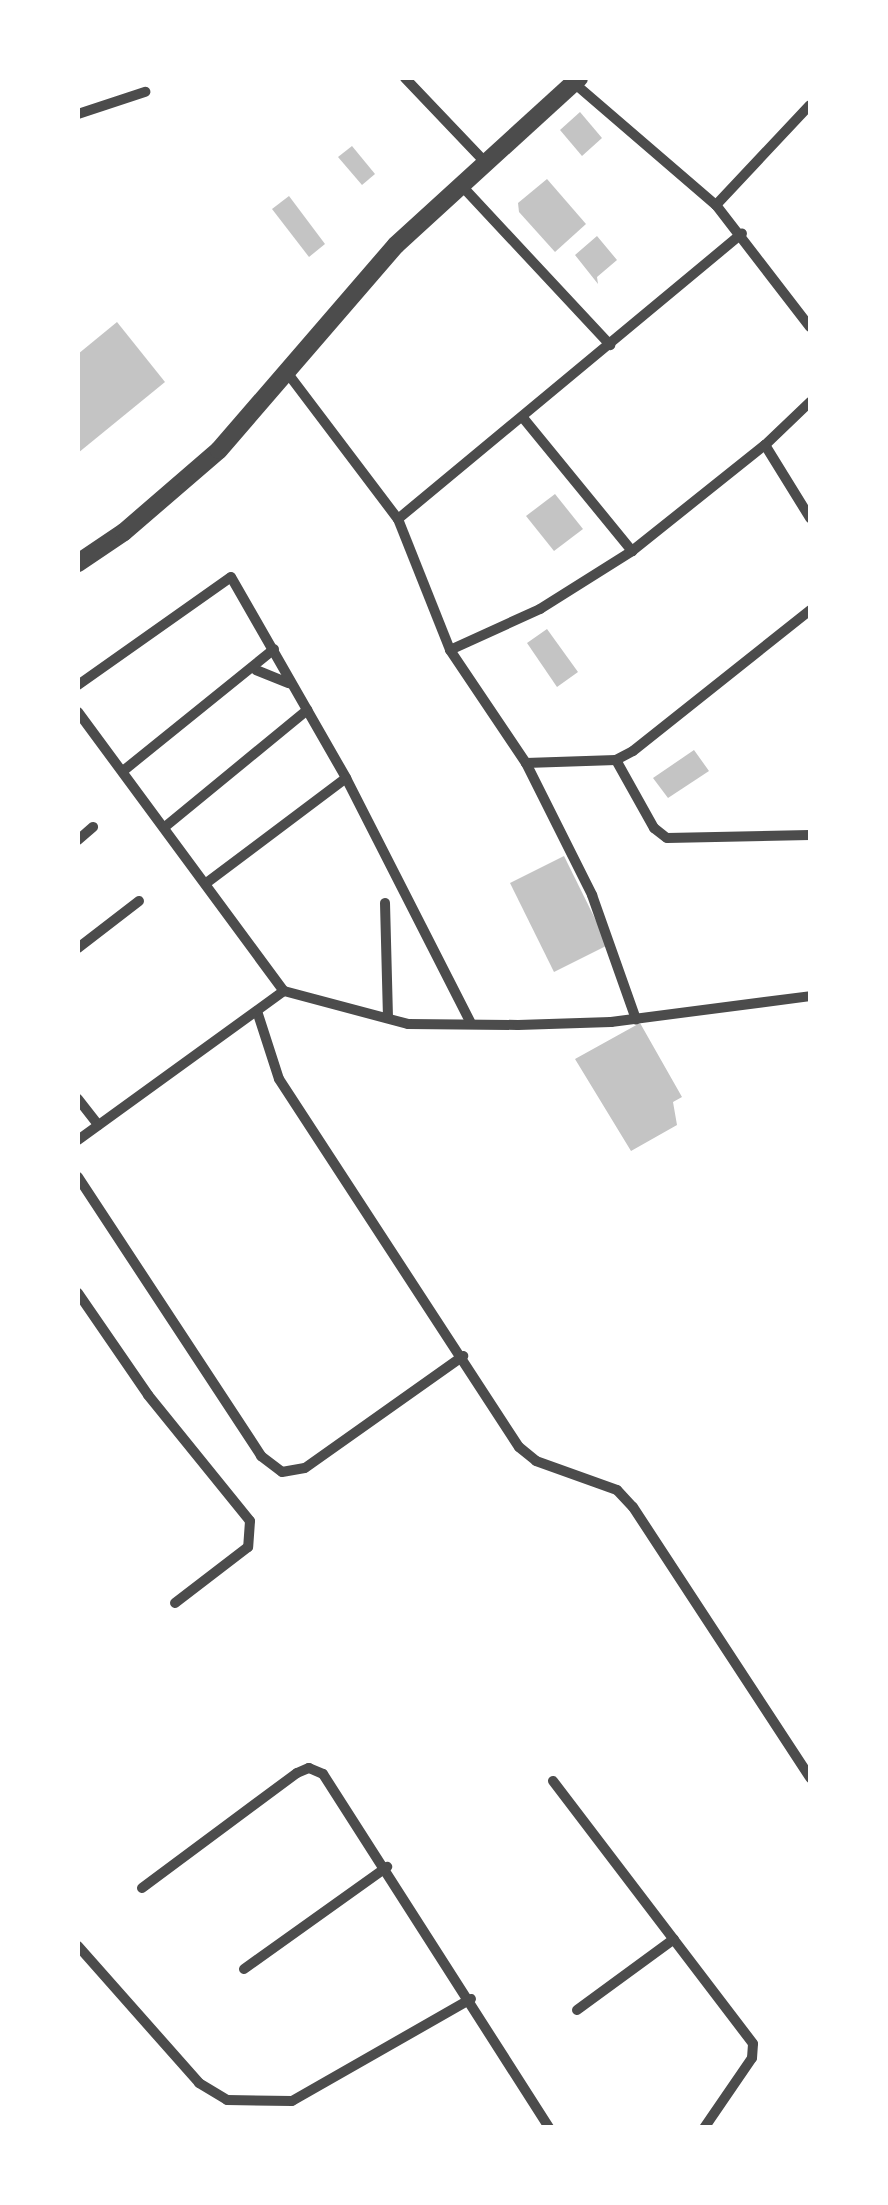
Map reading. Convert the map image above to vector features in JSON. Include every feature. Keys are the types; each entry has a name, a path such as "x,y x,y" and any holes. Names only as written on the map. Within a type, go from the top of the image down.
{"street":[{"path":"405,78 486,162"},
{"path":"78,562 187,480 289,375 396,244 576,80 716,205 742,233 810,327"},
{"path":"78,114 145,92"},
{"path":"716,205 810,105"},
{"path":"461,185 610,345"},
{"path":"398,519 524,419 742,233"},
{"path":"289,375 398,519 450,650 526,763 592,895 636,1018"},
{"path":"450,650 540,609 632,551 765,445 810,402"},
{"path":"524,419 632,551"},
{"path":"765,445 810,518"},
{"path":"78,686 231,577 346,778 470,1021"},
{"path":"526,763 616,760 810,610"},
{"path":"122,770 256,670 274,649"},
{"path":"256,670 290,683"},
{"path":"166,826 308,710"},
{"path":"78,712 209,881 284,991 388,1018 470,1021 636,1018 810,996"},
{"path":"616,760 666,838 810,836"},
{"path":"209,881 346,778"},
{"path":"78,840 93,827"},
{"path":"78,948 139,901"},
{"path":"384,903 388,1018"},
{"path":"78,1140 284,991"},
{"path":"257,1011 279,1078 519,1447 536,1462 617,1490 633,1506 810,1778"},
{"path":"78,1099 98,1125"},
{"path":"78,1177 261,1456 282,1472 305,1468 463,1356"},
{"path":"78,1293 148,1396 250,1521 248,1547 175,1603"},
{"path":"142,1888 310,1768 332,1784 549,2128"},
{"path":"553,1780 753,2044 752,2058 704,2128"},
{"path":"244,1969 387,1867"},
{"path":"578,2010 674,1939"},
{"path":"78,1946 199,2083 227,2100 292,2100 471,1999"}],"building":[{"path":"580,112 602,138 582,156 560,130"},
{"path":"352,146 375,174 362,185 338,157"},
{"path":"547,179 586,224 555,252 519,212 518,203"},
{"path":"289,196 325,244 309,257 272,209"},
{"path":"597,236 617,260 597,277 598,284 575,255"},
{"path":"117,322 165,382 78,453 78,354"},
{"path":"555,494 583,529 554,551 526,516"},
{"path":"547,629 578,672 557,687 527,643"},
{"path":"694,750 709,771 668,798 653,778"},
{"path":"564,856 608,945 554,972 510,883"},
{"path":"640,1023 682,1097 673,1102 677,1125 631,1151 575,1059"}]}
